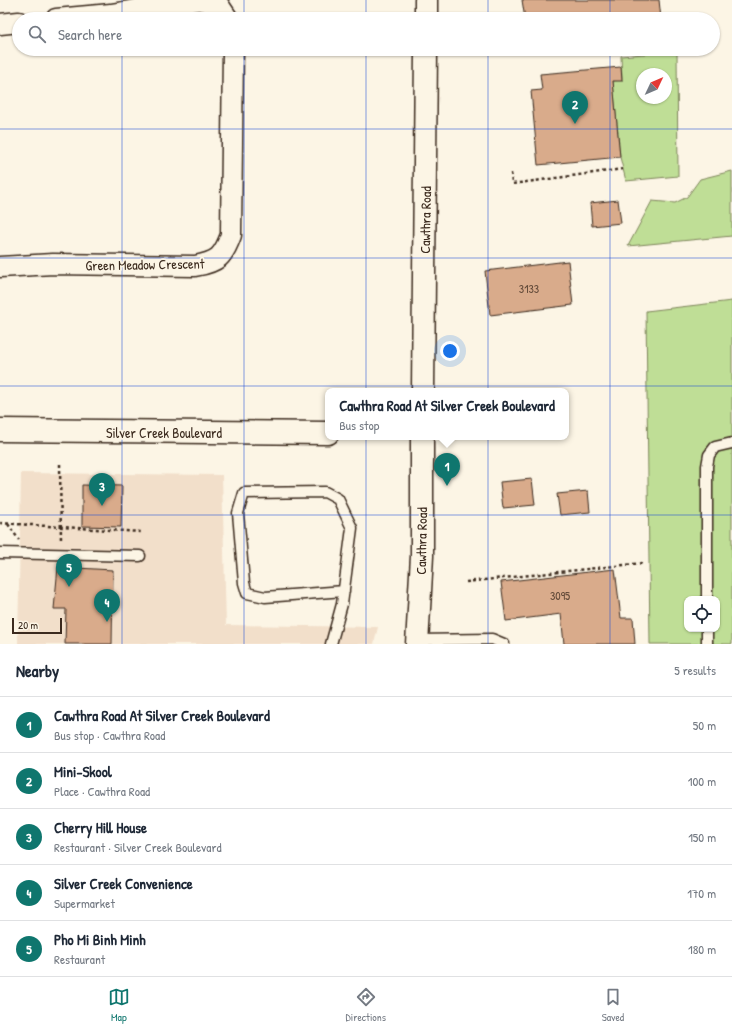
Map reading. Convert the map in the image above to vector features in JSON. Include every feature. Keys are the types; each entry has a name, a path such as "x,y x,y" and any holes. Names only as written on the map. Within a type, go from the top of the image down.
{"main road":[{"path":"426,0 426,12"},
{"name":"Cawthra Road","path":"423,388 426,56"},
{"name":"Silver Creek Boulevard","path":"0,430 325,433"},
{"name":"Cawthra Road","path":"417,642 422,556 422,440"}],"street":[{"path":"123,12 198,0"},
{"path":"201,0 218,4 223,12"},
{"path":"0,24 12,23"},
{"name":"Green Meadow Crescent","path":"0,267 53,264 195,266 212,263 225,251 231,235 233,56"}],"lane":[{"path":"707,596 707,466 709,455 715,447 732,443"},
{"path":"331,644 342,604 344,591 352,528 338,500 325,492 244,493 238,514 244,583 247,593 265,597 344,591"},
{"path":"0,554 140,556"},
{"path":"707,632 707,644"},
{"path":"417,642 492,639 504,644"}],"path":[{"path":"511,173 512,184 623,169"},
{"path":"60,464 60,555"},
{"path":"0,523 141,532"},
{"path":"466,582 643,563"}],"shaded area":[{"path":"21,473 222,475 226,625 378,627 374,644 18,644"}],"green space":[{"path":"621,56 677,56 678,176 626,181 620,157 613,81 622,80"},
{"path":"732,171 732,236 628,246 652,201 675,203 687,197 700,179"},
{"path":"732,301 732,644 650,644 646,311"}],"building":[{"path":"522,0 659,0 660,12 524,12"},
{"path":"621,67 622,81 613,81 620,157 538,165 531,91 542,90 540,74"},
{"path":"618,200 621,223 592,226 590,203"},
{"path":"568,261 573,305 490,315 485,271"},
{"path":"532,479 535,505 503,508 500,482"},
{"path":"82,485 122,486 121,527 82,526"},
{"path":"588,491 590,512 560,515 557,494"},
{"path":"58,567 113,570 112,644 65,644 66,609 54,609"},
{"path":"615,569 621,618 633,618 635,644 564,644 561,614 506,621 501,582"}],"place":[{"name":"Mini-Skool","path":"575,124"},
{"name":"Cawthra Road At Silver Creek Boulevard","path":"447,486"},
{"name":"Cherry Hill House","path":"102,506"},
{"name":"Pho Mi Binh Minh","path":"69,587"},
{"name":"Silver Creek Convenience","path":"107,622"}]}
